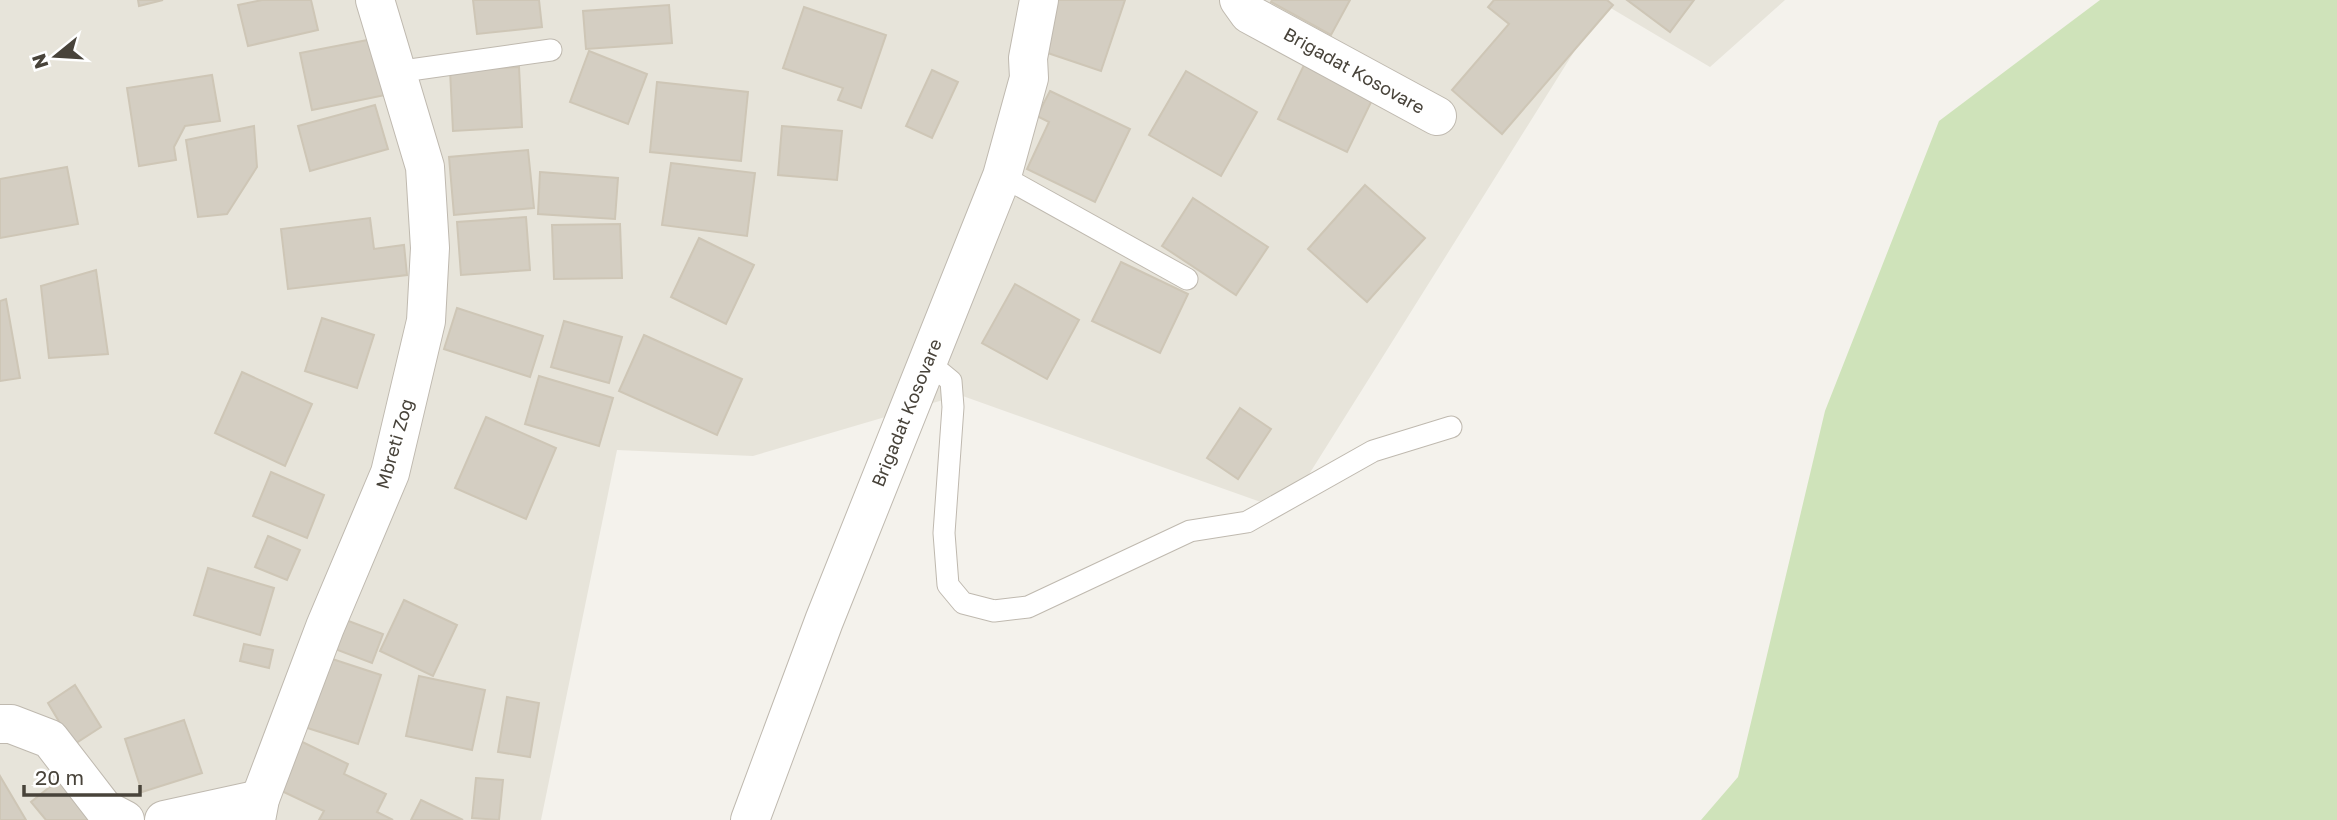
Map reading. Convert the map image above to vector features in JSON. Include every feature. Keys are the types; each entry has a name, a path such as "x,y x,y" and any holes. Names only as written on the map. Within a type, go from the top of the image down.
{"street":[{"name":"Mbreti Zog","path":"258,810 325,627 390,473 426,321 430,248 425,167 375,0"},
{"name":"Brigadat Kosovare","path":"750,820 824,621 1002,176 1029,78 1028,58 1039,0"},
{"name":"Brigadat Kosovare","path":"1239,0 1249,14 1437,116"},
{"path":"0,724 11,724 50,739 104,808 125,820"},
{"path":"164,820 258,810"}],"lane":[{"path":"396,72 551,50"},
{"path":"1002,176 1187,279"},
{"path":"928,362 951,381 953,407 944,533 948,584 963,603 994,611 1028,607 1190,531 1247,522 1373,451 1451,427"}],"shaded area":[{"path":"0,0 1785,0 1710,67 1604,4 1286,511 960,395 753,456 617,450 541,820 0,820"}],"green space":[{"path":"2100,0 2337,0 2337,820 1701,820 1738,777 1825,411 1939,121"}],"building":[{"path":"138,0 163,0 139,6"},
{"path":"262,0 311,0 318,30 248,46 238,5"},
{"path":"473,0 539,0 542,27 477,34"},
{"path":"1052,0 1125,0 1101,71 1036,49"},
{"path":"1350,0 1331,35 1271,2"},
{"path":"1494,0 1607,0 1613,5 1502,134 1452,90 1509,24 1488,7"},
{"path":"1627,0 1694,0 1670,32"},
{"path":"669,5 672,43 586,49 583,11"},
{"path":"804,7 886,35 861,108 838,100 843,88 783,68"},
{"path":"378,38 390,94 312,110 300,53"},
{"path":"589,51 647,74 628,124 570,102"},
{"path":"1305,63 1374,96 1347,152 1278,119"},
{"path":"519,67 522,127 453,131 450,70"},
{"path":"932,70 958,82 932,138 906,126"},
{"path":"1186,71 1257,112 1221,176 1149,135"},
{"path":"212,75 220,121 185,126 174,147 176,160 139,166 127,88"},
{"path":"657,82 748,92 741,161 650,152"},
{"path":"1050,91 1130,129 1095,202 1027,169 1049,122 1037,116"},
{"path":"375,105 388,149 310,171 298,126"},
{"path":"254,126 257,167 227,214 198,217 186,140"},
{"path":"782,126 842,131 837,180 778,175"},
{"path":"528,150 534,208 454,215 449,157"},
{"path":"671,163 755,173 747,236 662,225"},
{"path":"67,167 78,224 0,238 0,179"},
{"path":"540,172 618,178 615,219 538,214"},
{"path":"1365,185 1425,238 1367,302 1308,249"},
{"path":"1193,198 1268,247 1236,295 1162,246"},
{"path":"526,217 530,270 461,275 457,222"},
{"path":"370,218 374,249 404,245 407,275 288,289 281,229"},
{"path":"620,224 622,278 554,279 552,225"},
{"path":"699,238 754,265 726,324 671,297"},
{"path":"1121,262 1188,294 1160,353 1092,321"},
{"path":"96,270 108,354 49,358 41,286"},
{"path":"1015,284 1079,320 1047,379 982,343"},
{"path":"6,299 20,378 0,381 0,301"},
{"path":"457,308 543,336 530,377 444,349"},
{"path":"322,318 374,335 357,388 305,371"},
{"path":"564,321 622,337 609,383 551,367"},
{"path":"644,335 742,379 717,435 619,391"},
{"path":"242,372 312,404 285,466 215,433"},
{"path":"539,376 613,398 599,446 525,424"},
{"path":"1240,408 1271,429 1238,479 1207,458"},
{"path":"486,417 556,448 526,519 455,488"},
{"path":"271,472 324,495 307,538 253,516"},
{"path":"268,536 300,550 287,580 255,567"},
{"path":"208,568 274,588 260,635 194,615"},
{"path":"404,600 457,625 433,676 380,651"},
{"path":"338,617 383,634 372,663 327,646"},
{"path":"244,644 273,650 269,668 240,661"},
{"path":"320,655 381,675 358,744 298,725"},
{"path":"419,676 485,690 472,750 406,736"},
{"path":"75,685 101,727 73,745 48,703"},
{"path":"507,697 539,703 530,757 498,752"},
{"path":"184,720 202,773 142,792 125,739"},
{"path":"292,737 348,764 344,774 386,794 377,812 393,820 319,820 324,811 269,785"},
{"path":"66,774 89,820 46,820 31,802"},
{"path":"0,776 26,820 0,820"},
{"path":"476,778 503,780 499,820 472,818"},
{"path":"421,800 463,820 411,820"}]}
